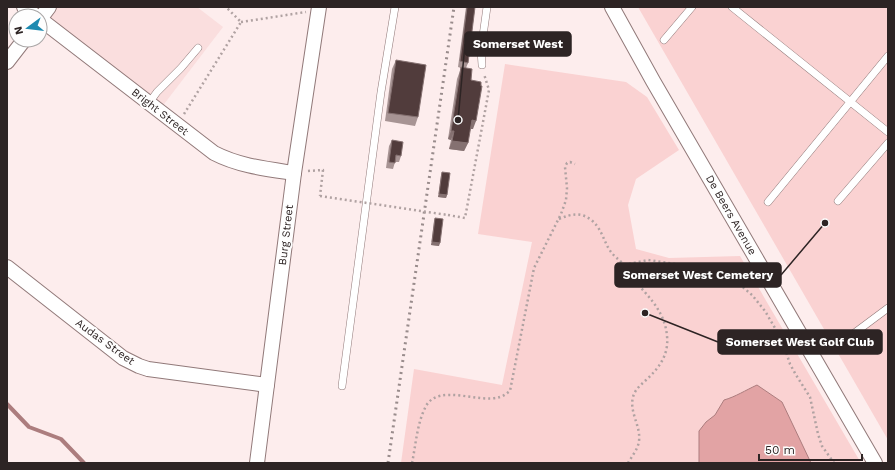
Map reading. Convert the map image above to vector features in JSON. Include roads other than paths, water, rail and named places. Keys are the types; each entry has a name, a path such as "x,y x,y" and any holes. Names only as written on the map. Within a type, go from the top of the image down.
{"street":[{"name":"De Beers Avenue","path":"612,7 875,463"},
{"name":"Burg Street","path":"256,463 294,172 319,8"},
{"name":"Bright Street","path":"48,25 202,145 224,158 244,164 294,172"},
{"path":"7,62 18,48"},
{"name":"Audas Street","path":"7,267 123,358 139,366 148,369 267,385"}],"lane":[{"path":"342,386 381,92 396,7"},
{"path":"482,65 481,50 487,7"},
{"path":"664,40 692,7"},
{"path":"732,7 888,132"},
{"path":"150,103 157,92 198,48"},
{"path":"768,202 888,56"},
{"path":"838,201 888,143"},
{"path":"845,340 888,308"}],"waterway":[{"path":"7,404 29,427 61,439 84,463"}],"railway":[{"path":"388,463 454,7"}],"place":[{"name":"Somerset West","path":"458,120"},
{"name":"Somerset West Cemetery","path":"825,223"},
{"name":"Somerset West Golf Club","path":"645,313"}]}
